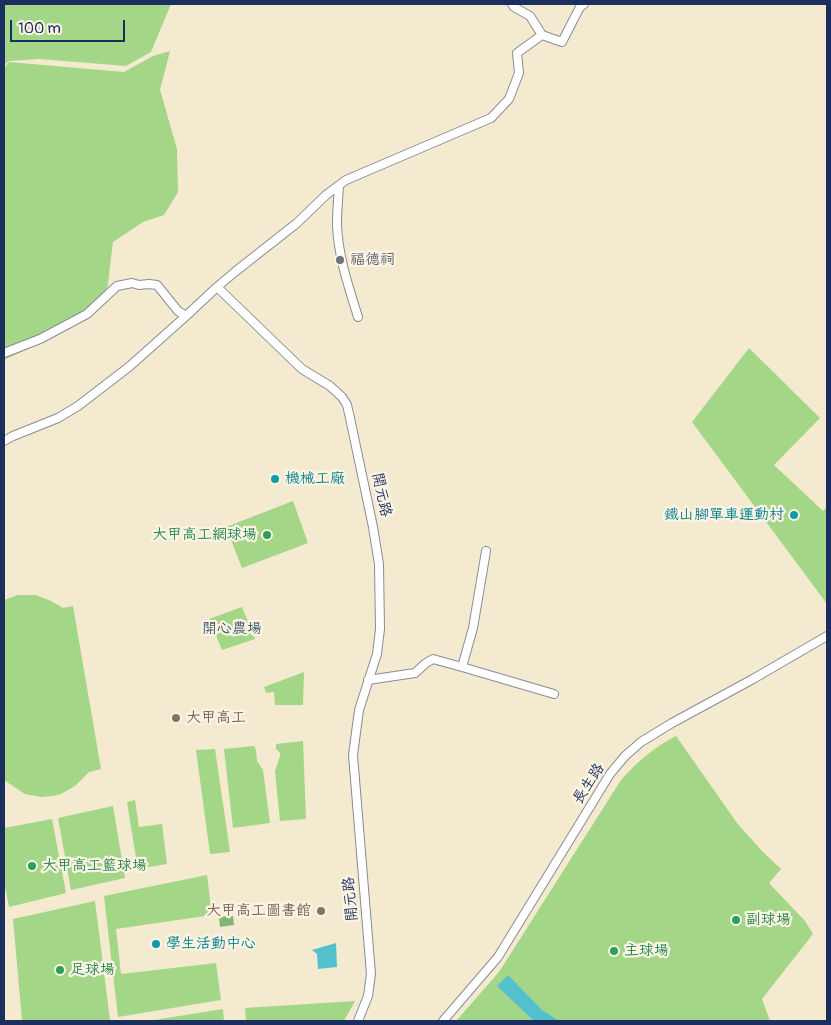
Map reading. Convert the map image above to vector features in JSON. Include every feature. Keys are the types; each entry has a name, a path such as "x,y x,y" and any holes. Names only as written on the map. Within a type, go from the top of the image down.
{"street":[{"path":"512,4 530,16 542,35 562,42 580,7 584,4"},
{"path":"4,441 58,418 78,406 130,366 236,271 297,223 326,195 346,180 492,118 510,99 519,73 517,53 542,35"},
{"path":"338,186 337,226 339,244 358,317"},
{"path":"4,354 40,339 87,314 117,286 132,282 139,285 157,285 178,311 186,316"},
{"name":"開元路","path":"217,288 302,369 330,386 342,396 347,405 373,527 379,564 380,629 377,654 359,710 353,754 371,974 368,996 358,1021"},
{"path":"462,666 473,628 486,551"},
{"name":"長生路","path":"443,1021 498,958 610,774 625,756 641,742 672,723 827,636"},
{"path":"368,680 415,673 433,659 554,694"}],"green space":[{"path":"4,4 171,4 151,52 126,66 39,59 9,61 4,65"},
{"path":"170,51 160,90 177,149 178,192 164,215 143,222 113,242 107,291 56,336 4,360 4,68 9,62 124,72 153,56"},
{"name":"鐵山腳單車運動村","path":"749,348 820,418 774,465 823,511 827,507 827,604 692,422"},
{"name":"大甲高工網球場","path":"293,501 308,543 242,568 226,527"},
{"path":"18,595 36,595 63,608 73,606 101,769 89,772 75,786 61,794 52,796 41,797 25,794 4,780 4,600"},
{"name":"開心農場","path":"242,607 255,639 222,650 209,619"},
{"path":"304,672 303,705 275,705 274,692 266,693 264,687"},
{"path":"676,736 737,823 781,869 769,883 805,921 813,934 762,999 770,1021 456,1021 499,972 621,780 646,755"},
{"path":"303,741 306,819 280,821 275,771 280,753 276,749 276,744"},
{"path":"254,746 257,761 263,770 270,823 233,828 224,749"},
{"path":"215,749 230,852 210,854 196,750"},
{"path":"135,800 139,827 162,824 167,864 143,868 142,863 137,864 127,802"},
{"name":"大甲高工籃球場","path":"113,806 125,878 71,890 58,818"},
{"name":"大甲高工籃球場","path":"52,819 66,893 9,907 4,881 4,828"},
{"path":"207,875 212,915 116,929 121,974 216,963 221,1000 118,1017 104,896"},
{"name":"足球場","path":"95,901 110,1020 22,1021 13,919"},
{"path":"233,916 234,925 220,927 219,917"},
{"path":"355,1001 344,1021 246,1021 245,1008"},
{"path":"223,1009 224,1021 148,1021"}],"water":[{"path":"336,943 337,967 318,969 317,954 312,950"},
{"path":"508,975 542,1010 559,1021 534,1021 497,986"}],"place":[{"name":"福德祠","path":"340,260"},
{"name":"機械工廠","path":"275,479"},
{"name":"鐵山腳單車運動村","path":"794,515"},
{"name":"大甲高工網球場","path":"267,535"},
{"name":"大甲高工","path":"176,718"},
{"name":"大甲高工籃球場","path":"32,866"},
{"name":"大甲高工圖書館","path":"321,911"},
{"name":"副球場","path":"736,920"},
{"name":"學生活動中心","path":"156,944"},
{"name":"主球場","path":"614,951"},
{"name":"足球場","path":"60,970"}]}
